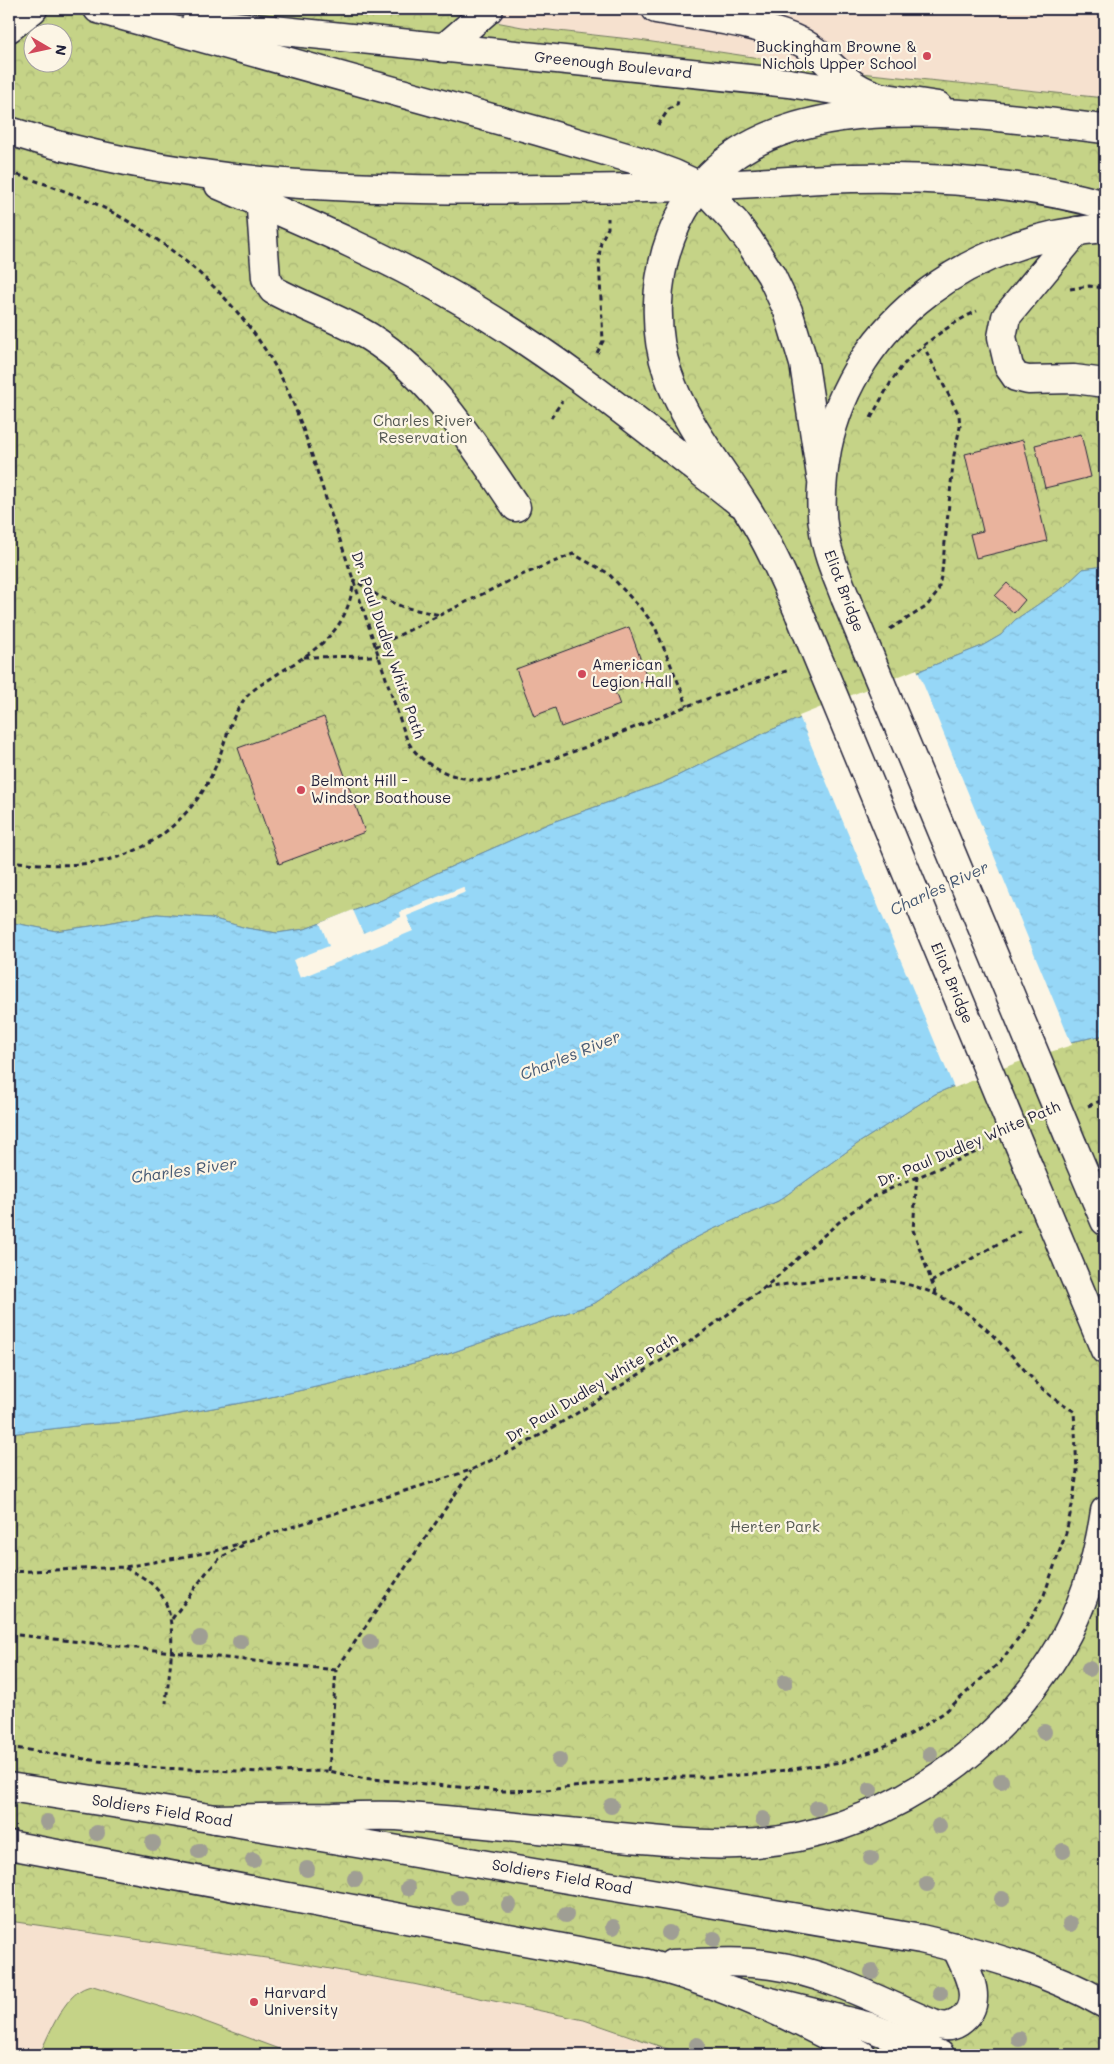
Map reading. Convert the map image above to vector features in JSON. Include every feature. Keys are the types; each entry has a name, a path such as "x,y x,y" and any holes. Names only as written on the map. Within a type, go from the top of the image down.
{"main road":[{"path":"9,28 33,9"},
{"path":"444,48 489,9"},
{"path":"656,9 759,28 784,35 814,51 849,84 874,95"},
{"name":"Greenough Boulevard","path":"108,12 789,83 874,95 998,118 1105,130"},
{"name":"Greenough Boulevard","path":"108,12 547,133 669,172 702,186 734,221 749,242 771,275 788,311 804,364 822,482"},
{"name":"Eliot Bridge","path":"998,118 941,113 889,113 855,116 811,123 790,129 750,147 722,166 702,186 680,217 666,252 659,296 660,342 668,375 694,431 746,507 771,552 800,615 1105,1350"},
{"name":"Greenough Boulevard","path":"9,131 100,156 190,172 260,192 407,270 506,327 607,398 746,507"},
{"name":"Greenough Boulevard","path":"260,192 328,187 402,190 702,186 823,179 911,179 1041,191 1105,205"},
{"path":"260,192 266,278 273,290 360,331 410,368 461,426 516,507"},
{"path":"822,482 832,429 848,386 868,352 897,319 931,290 977,263 1018,245 1058,234 1105,228"},
{"path":"1077,231 1011,308 1004,324 1002,337 1009,367 1016,377 1028,380 1074,379 1105,383"},
{"name":"Eliot Bridge","path":"822,482 824,533 845,597 1105,1221"},
{"path":"216,1819 394,1816 719,1844 783,1840 845,1824 904,1798 946,1772 973,1752 1022,1701 1043,1674 1060,1646 1078,1608 1094,1565 1105,1511"},
{"name":"Soldiers Field Road","path":"9,1787 216,1819 838,1923 956,1947 1034,1970 1105,2004"},
{"path":"9,1845 648,1964 734,1992 867,2026 940,2055"},
{"path":"648,1964 744,1962 791,1968 838,1982 933,2024 944,2027 962,2020 974,2000 971,1980 956,1947"},
{"path":"734,1992 803,2023 862,2055"}],"path":[{"path":"658,125 669,109 677,105 679,96"},
{"name":"Dr. Paul Dudley White Path","path":"9,172 93,203 144,230 193,268 234,308 261,344 286,389 302,428 407,740 411,748 427,763 475,780 487,781 498,779 687,706 798,666"},
{"path":"595,356 603,341 599,258 601,242 608,228 608,214"},
{"path":"867,426 882,395 902,367 924,347 959,415 960,427 954,455 942,572 938,592 926,607 888,630"},
{"path":"550,418 564,399"},
{"path":"375,647 517,577 573,554 608,573 644,612 655,627 687,706"},
{"path":"9,861 39,864 96,863 121,857 149,844 174,824 204,790 221,757 232,720 249,695 323,642 342,621 352,598 354,580 388,600 440,615"},
{"path":"304,657 378,656"},
{"name":"Dr. Paul Dudley White Path","path":"1081,1109 1105,1099"},
{"name":"Dr. Paul Dudley White Path","path":"9,1572 125,1567 216,1551 471,1470 523,1445 574,1416 678,1350 763,1289 847,1215 878,1194 917,1175 990,1146"},
{"path":"917,1175 913,1230 936,1294"},
{"path":"931,1282 1020,1231"},
{"path":"9,1747 158,1768 265,1772 329,1771 361,1778 501,1792 545,1790 670,1777 758,1774 842,1762 912,1734 945,1712 1001,1661 1025,1629 1044,1595 1066,1533 1073,1501 1077,1471 1077,1439 1074,1411 1058,1403 1042,1389 1001,1343 959,1308 936,1294 916,1287 888,1282 840,1278 810,1280 763,1289"},
{"path":"329,1771 336,1670 471,1470"},
{"path":"172,1619 220,1558 252,1541"},
{"path":"125,1567 145,1578 160,1592 172,1619 166,1703"},
{"path":"9,1634 336,1670"}],"shaded area":[{"name":"Buckingham Browne & Nichols Upper School","path":"427,9 1105,9 1105,98 860,73 639,40 522,27"},
{"name":"Harvard University","path":"9,1921 287,1961 413,1984 584,2020 685,2055 9,2055"}],"green space":[{"name":"Charles River Reservation","path":"9,9 427,9 522,27 639,40 860,73 1105,98 1105,566 1083,569 1064,587 1015,620 1001,635 982,646 771,730 663,783 550,823 437,873 382,900 305,929 277,933 246,928 211,918 157,914 56,931 9,922"},
{"name":"Herter Park","path":"1105,1035 1105,2055 685,2055 584,2020 413,1984 287,1961 9,1921 9,1434 84,1425 142,1421 257,1400 343,1381 445,1355 595,1303 672,1250 711,1230 778,1201 860,1142 935,1094 1015,1060 1070,1042"},
{"path":"93,1986 187,2015 295,2055 39,2055 67,2003 83,1989"}],"water":[{"name":"Charles River","path":"1105,566 1105,1035 1070,1042 1015,1060 935,1094 860,1142 778,1201 711,1230 672,1250 595,1303 445,1355 343,1381 257,1400 141,1421 84,1425 9,1434 9,922 56,931 157,914 211,918 246,928 277,933 305,929 382,900 437,873 550,823 663,783 771,730 982,646 1001,635 1015,620 1064,587 1083,569"}],"pier":[{"path":"917,669 1072,1045 1016,1063 954,1088 799,716"},
{"path":"463,887 466,892 407,916 413,931 300,978 293,960 329,946 320,923 353,910 363,933 401,917 400,912"}],"building":[{"path":"1081,434 1091,477 1045,488 1035,445"},
{"path":"1023,440 1047,541 976,558 970,534 983,531 965,454"},
{"path":"1007,583 1025,600 1014,613 995,596"},
{"name":"American Legion Hall","path":"629,627 648,680 615,692 620,705 561,727 555,708 534,716 516,669"},
{"name":"Belmont Hill - Windsor Boathouse","path":"324,717 365,832 279,864 238,748"}],"place":[{"name":"Buckingham Browne & Nichols Upper School","path":"927,56"},
{"name":"American Legion Hall","path":"582,674"},
{"name":"Belmont Hill - Windsor Boathouse","path":"301,790"},
{"name":"Harvard University","path":"254,2002"}]}
